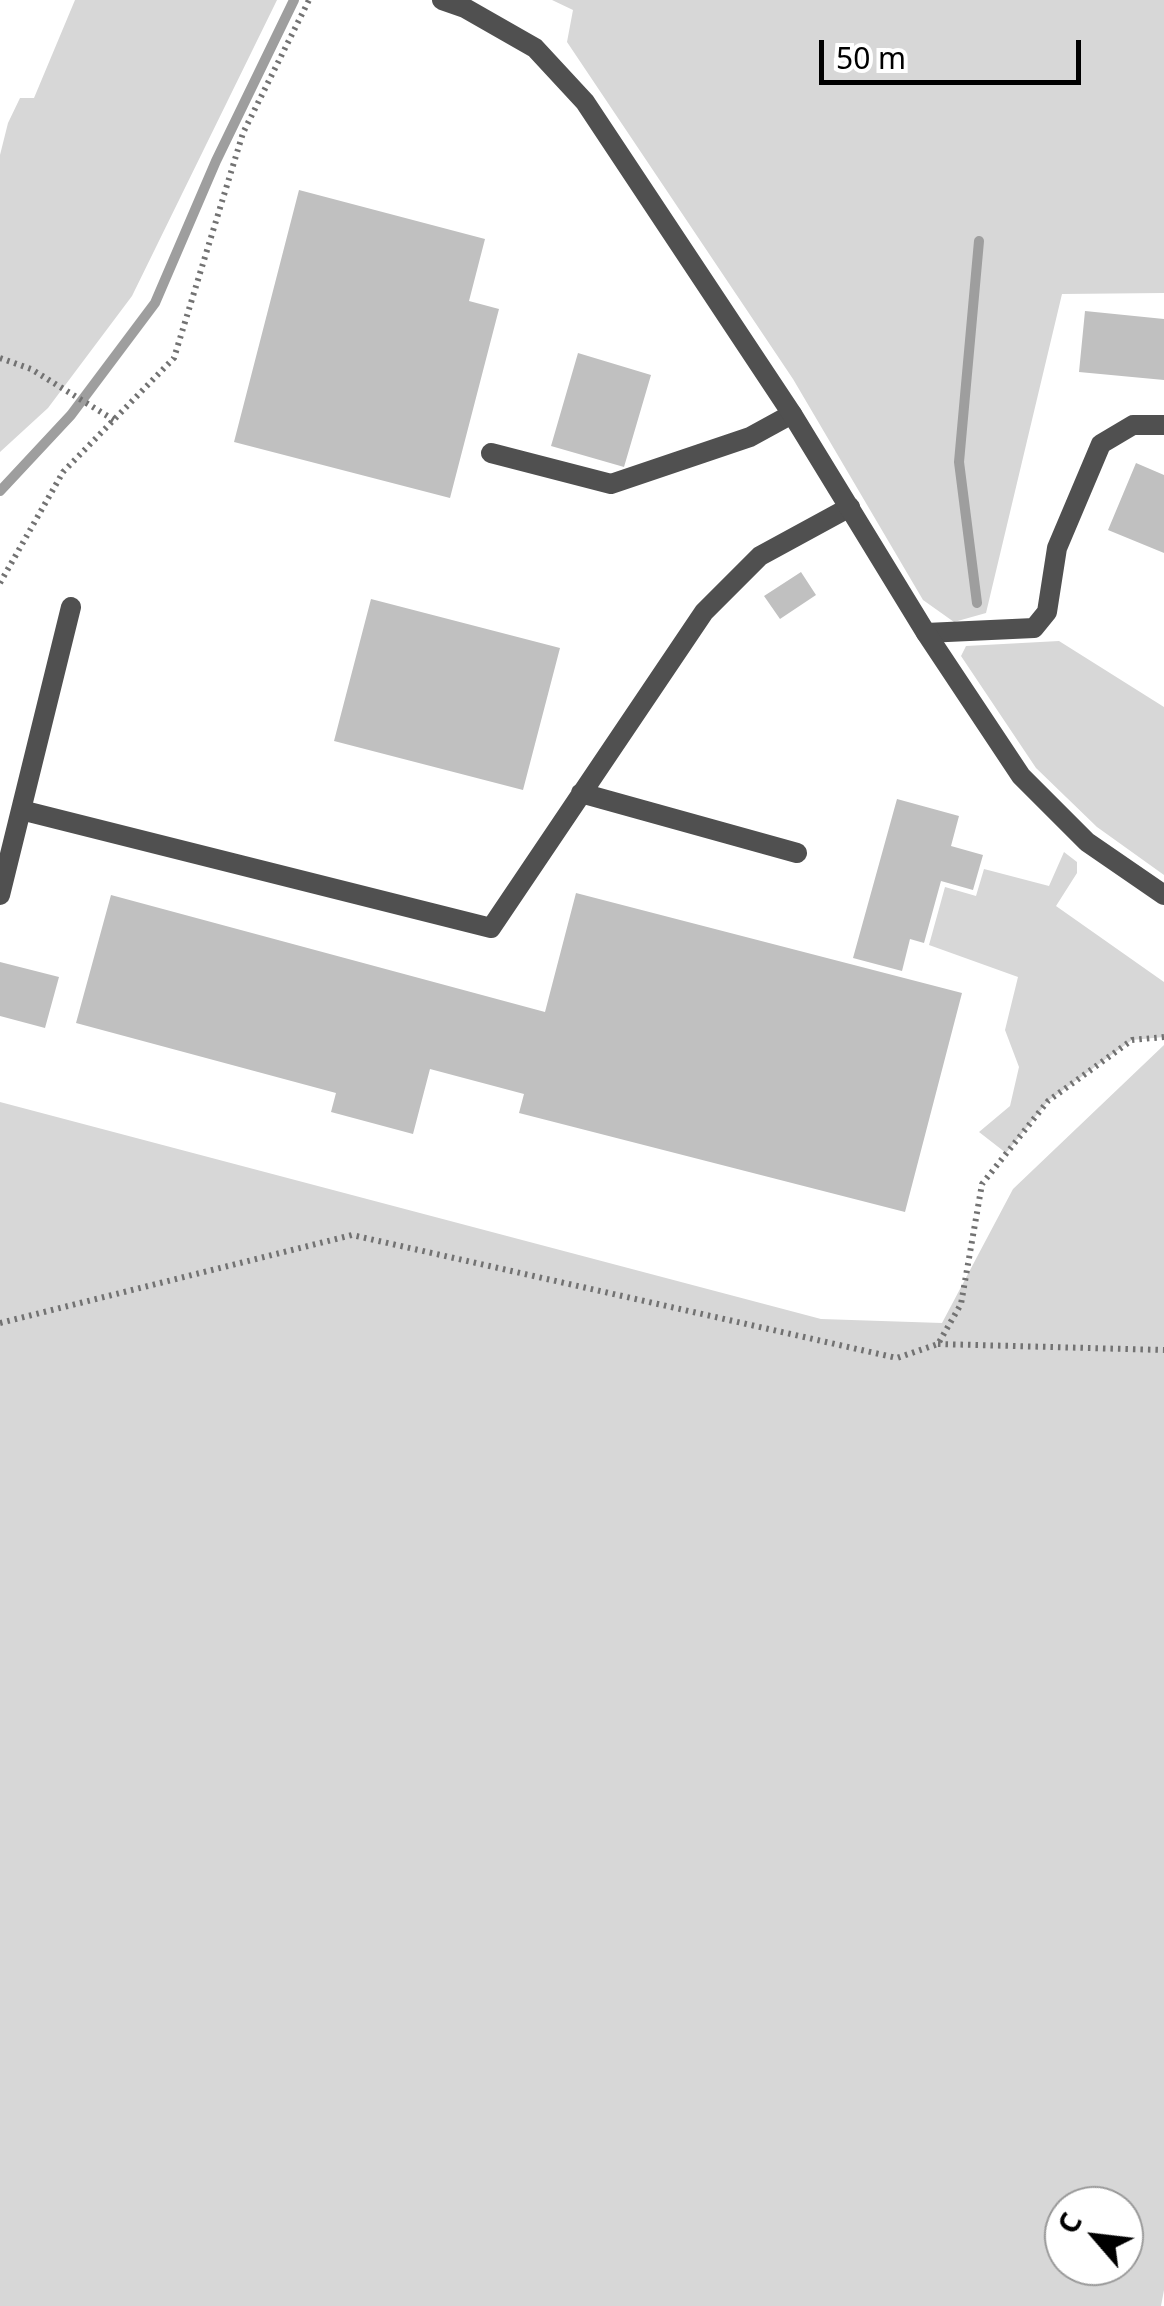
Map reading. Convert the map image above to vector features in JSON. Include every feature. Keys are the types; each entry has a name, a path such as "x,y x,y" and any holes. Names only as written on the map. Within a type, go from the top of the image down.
{"street":[{"path":"442,0 465,8 535,48 584,102 792,414 926,633 1021,776 1087,842 1164,895"},
{"path":"491,454 611,484 750,436 792,414"},
{"path":"926,633 1034,628 1046,612 1057,548 1101,444 1133,425 1164,425"},
{"path":"21,810 491,928 704,612 760,556 850,508"},
{"path":"0,895 71,608"},
{"path":"581,793 798,853"}],"path":[{"path":"0,582 63,472 174,358 244,134 309,0"},
{"path":"0,358 30,369 114,420"},
{"path":"938,1344 961,1304 982,1184 1048,1101 1132,1040 1164,1037"},
{"path":"0,1323 352,1235 897,1358 938,1344 1164,1350"}],"shaded area":[{"path":"75,0 277,0 132,296 48,408 0,452 0,155 8,123 20,98 34,98"},
{"path":"552,0 1164,0 1164,293 1062,294 986,613 954,622 923,600 793,379 567,42 573,10"},
{"path":"1059,641 1164,707 1164,875 1097,827 1036,768 961,656 966,646"},
{"path":"1064,852 1077,862 1077,873 1056,906 1164,982 1164,1037 1132,1040 1048,1101 1006,1153 979,1132 1010,1106 1019,1067 1005,1030 1018,977 929,945 945,887 976,896 984,869 1049,886"},
{"path":"1164,1045 1161,2306 0,2306 0,1102 821,1319 942,1323 1013,1189"}],"building":[{"path":"299,190 485,239 469,301 499,309 450,498 234,442"},
{"path":"1085,311 1164,319 1164,380 1079,372"},
{"path":"578,353 651,375 624,467 551,446"},
{"path":"1136,463 1164,475 1164,553 1108,530"},
{"path":"801,572 816,595 780,619 764,596"},
{"path":"371,599 560,648 523,790 334,741"},
{"path":"897,799 959,816 951,846 983,855 973,890 941,881 924,943 910,939 902,971 853,958"},
{"path":"576,893 962,993 905,1212 519,1113 524,1094 430,1069 413,1134 331,1112 336,1093 76,1023 111,895 545,1012"},
{"path":"0,962 59,977 45,1028 0,1016"}],"waterway":[{"path":"0,491 71,415 155,303 216,161 294,0"},
{"path":"977,603 959,462 979,241"}]}
